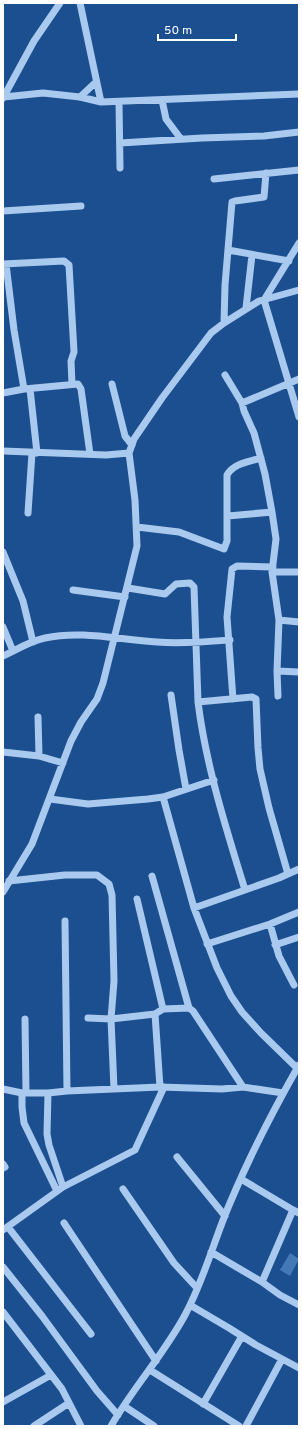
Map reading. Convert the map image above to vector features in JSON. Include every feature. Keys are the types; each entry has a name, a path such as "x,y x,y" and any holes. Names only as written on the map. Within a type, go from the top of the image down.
{"street":[{"path":"3,98 34,41 60,3"},
{"path":"80,3 101,102"},
{"path":"80,97 96,82"},
{"path":"3,98 43,94 80,97 101,102 119,102 299,94"},
{"path":"162,100 166,119 181,139"},
{"path":"119,102 120,168"},
{"path":"120,144 181,139 264,136 299,132"},
{"path":"214,178 299,170"},
{"path":"224,322 232,202 264,197 266,173"},
{"path":"3,211 81,206"},
{"path":"299,244 264,300 299,417"},
{"path":"228,250 289,261"},
{"path":"246,308 252,254"},
{"path":"28,513 35,453 27,389 14,330 5,264 64,261 69,265 74,352 71,361 72,384"},
{"path":"3,892 32,844 71,741 81,722 97,699 103,683 128,588 137,546 136,500 129,453 134,439 162,398 211,333 224,322 246,308 264,300 299,291"},
{"path":"225,375 242,403 254,433 261,458 272,512 276,539 273,570 279,620 277,671 278,696"},
{"path":"242,403 299,379"},
{"path":"3,393 78,384 81,390 90,454"},
{"path":"112,384 125,436 132,445"},
{"path":"3,451 90,454 129,453"},
{"path":"137,527 179,532 223,549 226,546 228,516 227,480 230,471 238,465 261,458"},
{"path":"228,516 272,512"},
{"path":"3,552 22,601 33,642"},
{"path":"233,699 228,600 233,567 236,566 299,572"},
{"path":"128,588 165,594 176,584 190,583 194,585 200,720 222,812 245,890"},
{"path":"73,590 125,597"},
{"path":"279,620 299,622"},
{"path":"3,627 13,652"},
{"path":"3,656 44,638 78,635 115,637 156,642 196,643 230,640"},
{"path":"277,671 299,672"},
{"path":"171,696 186,789"},
{"path":"198,702 252,697 257,701 260,769 269,808 288,874"},
{"path":"38,717 39,756"},
{"path":"3,752 39,756 63,763"},
{"path":"50,799 88,804 163,797 214,780"},
{"path":"111,1426 156,1361 185,1315 241,1179 283,1093 298,1068 261,1033 242,1012 231,996 217,968 194,908 163,797"},
{"path":"194,908 299,869"},
{"path":"9,881 65,875 97,875 109,884 112,895 114,981 111,1019 114,1089"},
{"path":"152,876 189,1008 193,1011 243,1087"},
{"path":"137,900 163,1009"},
{"path":"207,944 270,924 299,912"},
{"path":"66,921 67,1091"},
{"path":"270,924 275,945 282,963 294,985"},
{"path":"275,945 299,937"},
{"path":"88,1018 111,1019 155,1014 163,1009 189,1008"},
{"path":"91,1334 6,1229 60,1189 134,1150 162,1087 155,1014"},
{"path":"25,1019 24,1093 22,1107 24,1123 60,1189"},
{"path":"3,1089 24,1093 48,1093 162,1087 222,1089 243,1087 283,1093"},
{"path":"48,1093 47,1134 60,1189"},
{"path":"177,1157 225,1216"},
{"path":"3,1164 5,1167 3,1168"},
{"path":"241,1179 296,1211 262,1282"},
{"path":"123,1189 174,1263 197,1288"},
{"path":"64,1223 156,1361"},
{"path":"211,1252 299,1306"},
{"path":"3,1267 42,1316 97,1391 118,1415"},
{"path":"190,1305 256,1346 299,1368"},
{"path":"3,1312 62,1390 81,1426"},
{"path":"203,1404 242,1336"},
{"path":"246,1426 282,1359"},
{"path":"150,1370 239,1426"},
{"path":"3,1402 51,1375"},
{"path":"34,1426 69,1403"},
{"path":"124,1406 154,1426"}],"building":[{"path":"290,1253 299,1259 290,1276 280,1270"}]}
